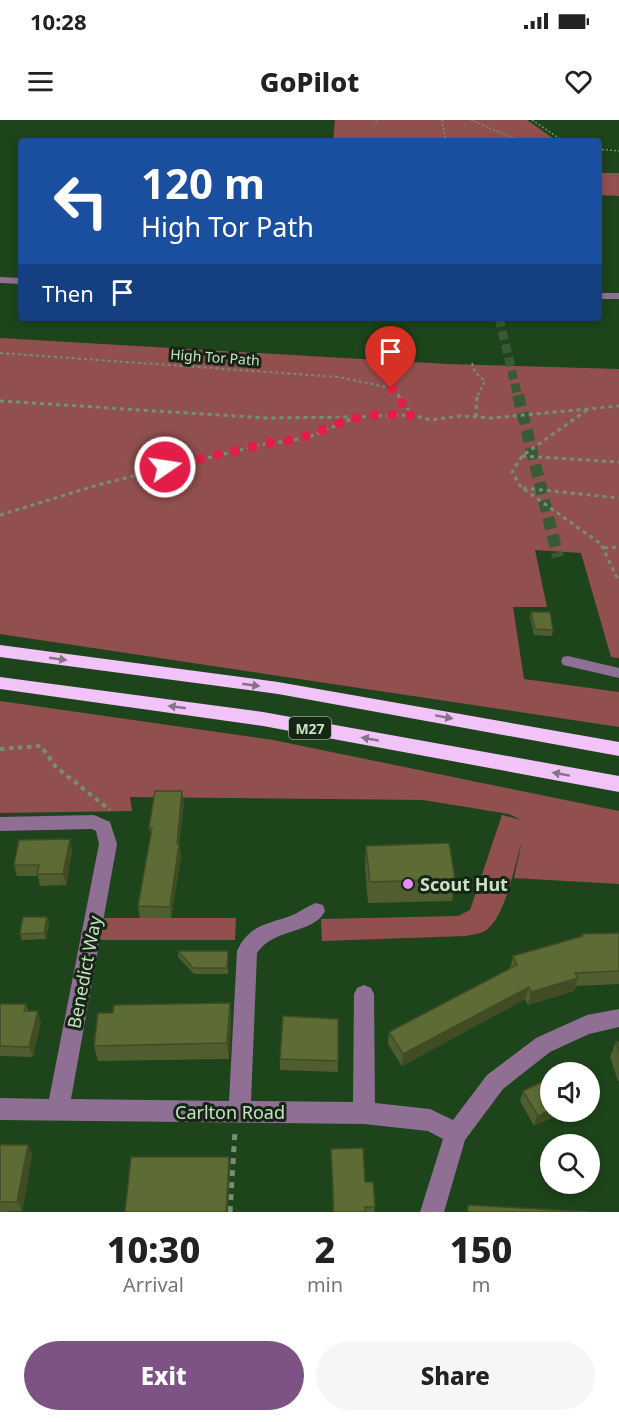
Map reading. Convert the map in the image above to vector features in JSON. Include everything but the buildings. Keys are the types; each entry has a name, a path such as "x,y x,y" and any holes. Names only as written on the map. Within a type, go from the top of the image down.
{"highway":[{"name":"M27","path":"0,651 278,688 619,749"},
{"name":"M27","path":"0,683 263,719 619,784"}],"street":[{"path":"0,280 18,281"},
{"path":"602,296 619,296"},
{"path":"568,661 619,674"},
{"path":"0,824 94,822 106,830"},
{"name":"Benedict Way","path":"58,1111 108,844 106,830"},
{"path":"239,1112 247,951 254,939 265,930 297,922 316,911"},
{"path":"364,994 364,1113"},
{"path":"432,1212 456,1134 495,1082 515,1064 543,1045 587,1025 619,1018"},
{"name":"Carlton Road","path":"0,1109 364,1113 430,1120 456,1134"}],"path":[{"path":"442,120 445,138"},
{"path":"471,120 513,138"},
{"path":"532,120 559,138"},
{"path":"602,149 619,151"},
{"name":"High Tor Path","path":"0,353 338,377 391,388 397,392 400,401 412,415"},
{"path":"472,363 475,372 485,381 477,394 476,417"},
{"path":"0,401 266,418 412,415 431,420 460,416 492,418 619,406"},
{"path":"588,409 522,456 512,472 522,488 564,519 596,538 604,548 619,582"},
{"path":"0,515 165,467 314,435 360,417"},
{"path":"522,456 619,462"},
{"path":"522,488 619,498"},
{"path":"604,548 619,547"},
{"path":"0,749 41,746 57,771 98,798 110,811 106,830"},
{"path":"230,1212 239,1112"}],"shaded area":[{"path":"335,120 527,120 553,138 333,138"},
{"path":"602,173 619,173 619,196 602,195"},
{"path":"0,338 447,364 619,369 619,658 611,657 581,553 535,550 547,607 513,607 524,679 619,692 619,727 0,634"},
{"path":"0,701 273,740 619,811 619,884 514,878 522,841 503,905 491,926 483,932 465,936 322,941 321,919 458,916 470,910 502,815 521,820 509,814 423,800 130,797 132,811 0,813"},
{"path":"104,918 236,918 235,940 100,940"}],"tunnel":[{"path":"500,321 518,397"},
{"path":"518,395 558,557"}],"place":[{"name":"Scout Hut","path":"408,884"}],"route":[{"path":"165,467 314,435 360,417 412,415 400,401 397,392 392,391 391,388"}]}
